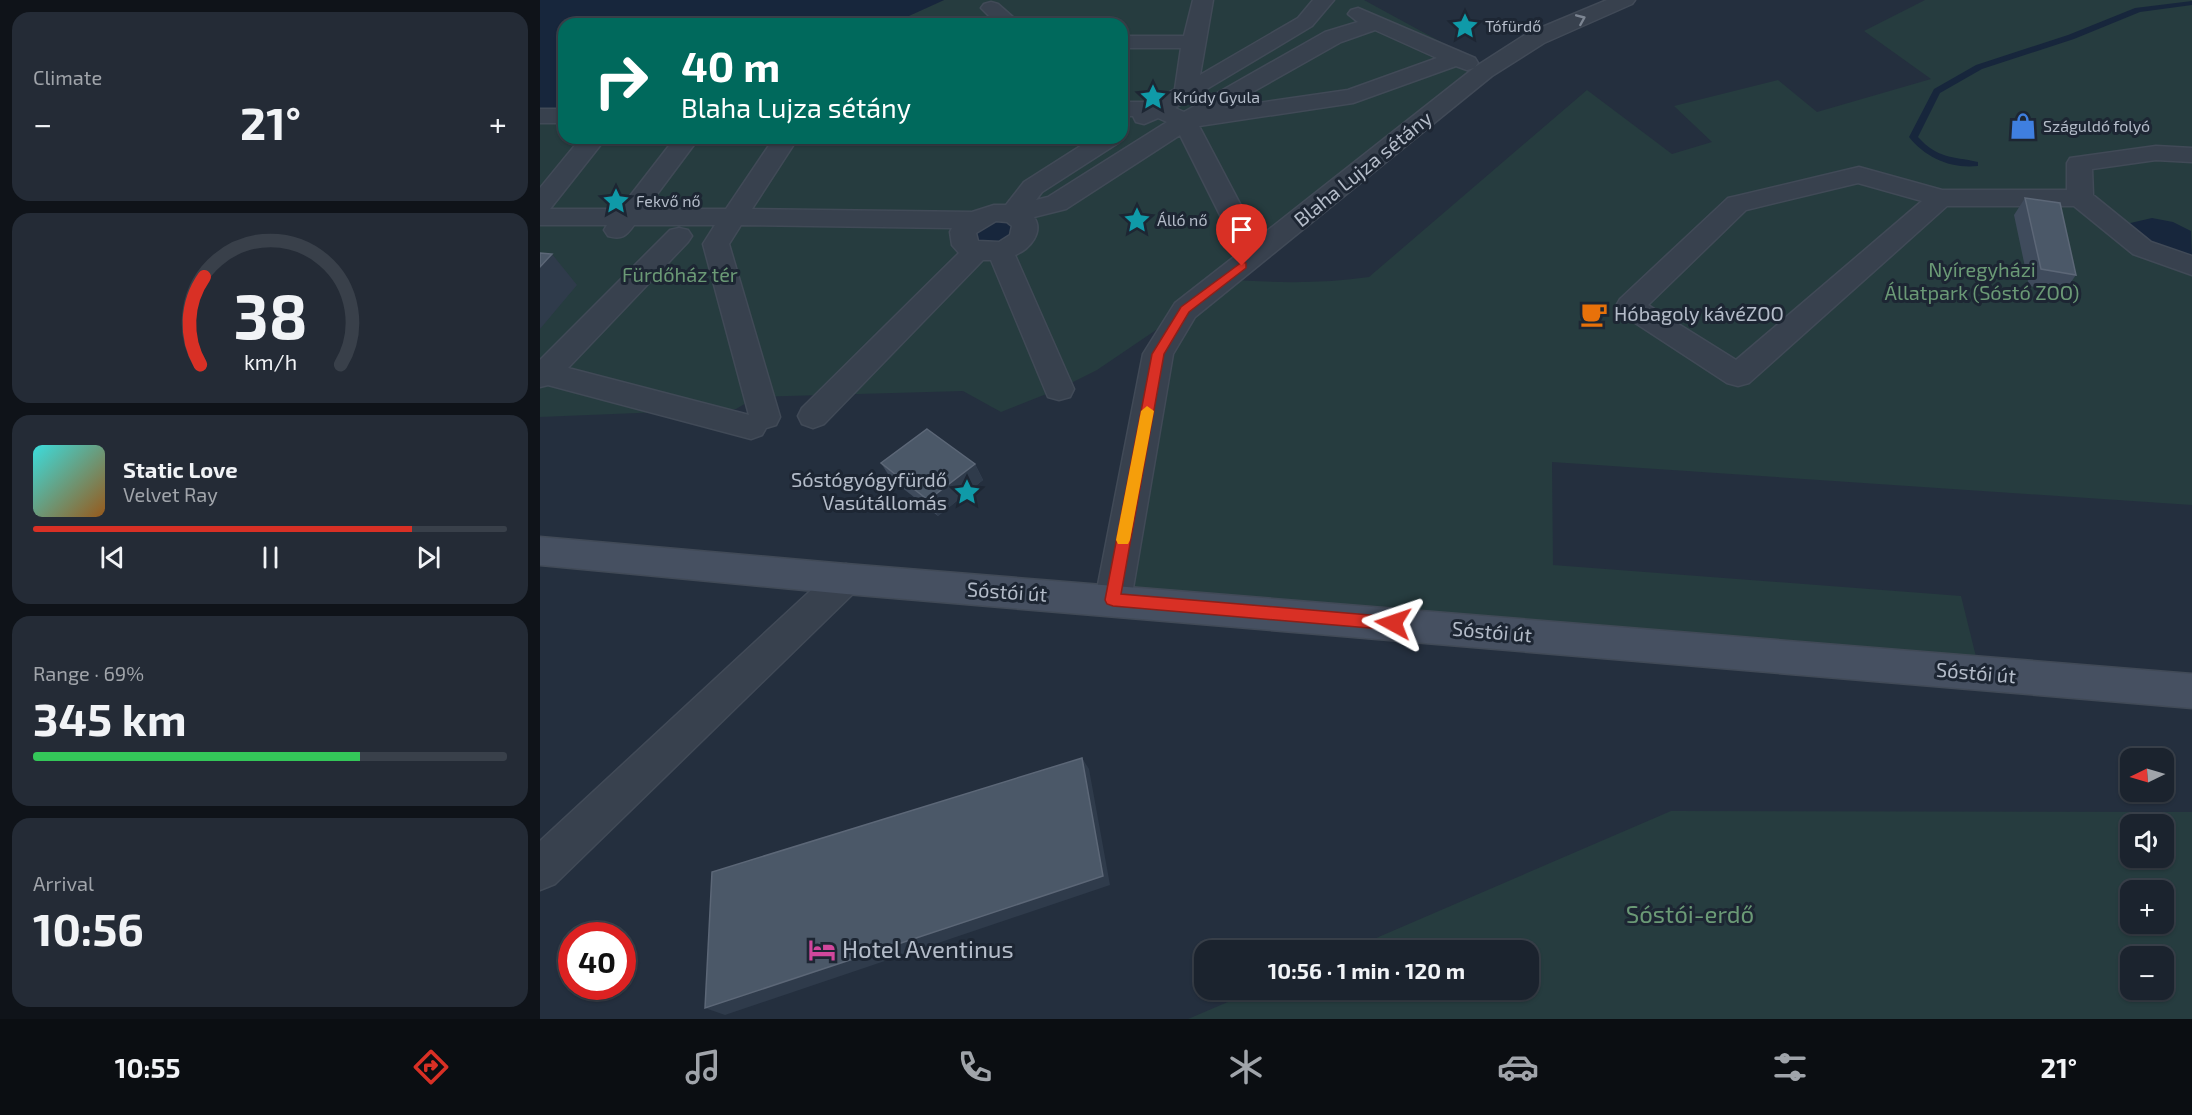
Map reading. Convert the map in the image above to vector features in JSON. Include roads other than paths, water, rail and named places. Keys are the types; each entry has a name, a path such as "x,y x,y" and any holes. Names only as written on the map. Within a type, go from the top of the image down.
{"street":[{"path":"1186,92 1193,42 1203,0"},
{"path":"1128,127 1305,22 1325,0 1484,71"},
{"name":"Blaha Lujza sétány","path":"1113,600 1158,354 1185,310 1484,71 1536,38 1625,0"},
{"path":"991,8 1003,18"},
{"path":"1305,22 1311,30 1333,37"},
{"path":"813,416 978,240 994,213 1013,214 1058,203 1185,121 1333,37 1377,22"},
{"path":"1128,42 1193,42"},
{"path":"1128,109 1156,109 1185,121 1353,96 1457,58"},
{"path":"540,116 558,116"},
{"path":"1185,121 1254,256"},
{"path":"540,204 589,144"},
{"path":"620,226 682,144"},
{"path":"542,375 758,422 716,243 782,144"},
{"path":"1013,214 1033,187 1101,144"},
{"path":"2080,198 2079,164 2156,153 2192,155"},
{"path":"1941,198 1738,375 1630,306 1737,204 1859,175 1941,198 2080,198 2142,248 2192,266"},
{"path":"540,236 620,226 726,226 978,240 1010,248 1023,236 1025,223 1013,214"},
{"path":"540,217 620,226 679,236 726,226"},
{"path":"542,375 679,236"},
{"path":"978,240 1039,339 1059,389"},
{"name":"Sóstói út","path":"540,551 846,579 2192,691"},
{"path":"540,869 846,579"}],"water":[{"path":"540,0 944,0 904,18 558,18 558,110 540,111"},
{"path":"999,218 1016,224 1008,243 978,246 971,233"},
{"path":"2152,218 2173,222 2191,231 2192,256 2146,242 2126,224"}],"waterway":[{"path":"1975,164 1940,158 1927,151 1913,137 1937,91 1979,67 2071,37 2138,10 2192,3"}],"place":[{"name":"Tófürdő","path":"1465,26"},
{"name":"Krúdy Gyula","path":"1153,97"},
{"name":"Száguldó folyó","path":"2023,126"},
{"name":"Fekvő nő","path":"616,201"},
{"name":"Álló nő","path":"1137,220"},
{"name":"Hóbagoly kávéZOO","path":"1594,314"},
{"name":"Sóstógyógyfürdő Vasútállomás","path":"967,492"},
{"name":"Hotel Aventinus","path":"822,950"}],"park label":[{"name":"Fürdőház tér","path":"680,275"},
{"name":"Nyíregyházi Állatpark (Sóstó ZOO)","path":"1982,282"},
{"name":"Sóstói-erdő","path":"1690,915"}]}
